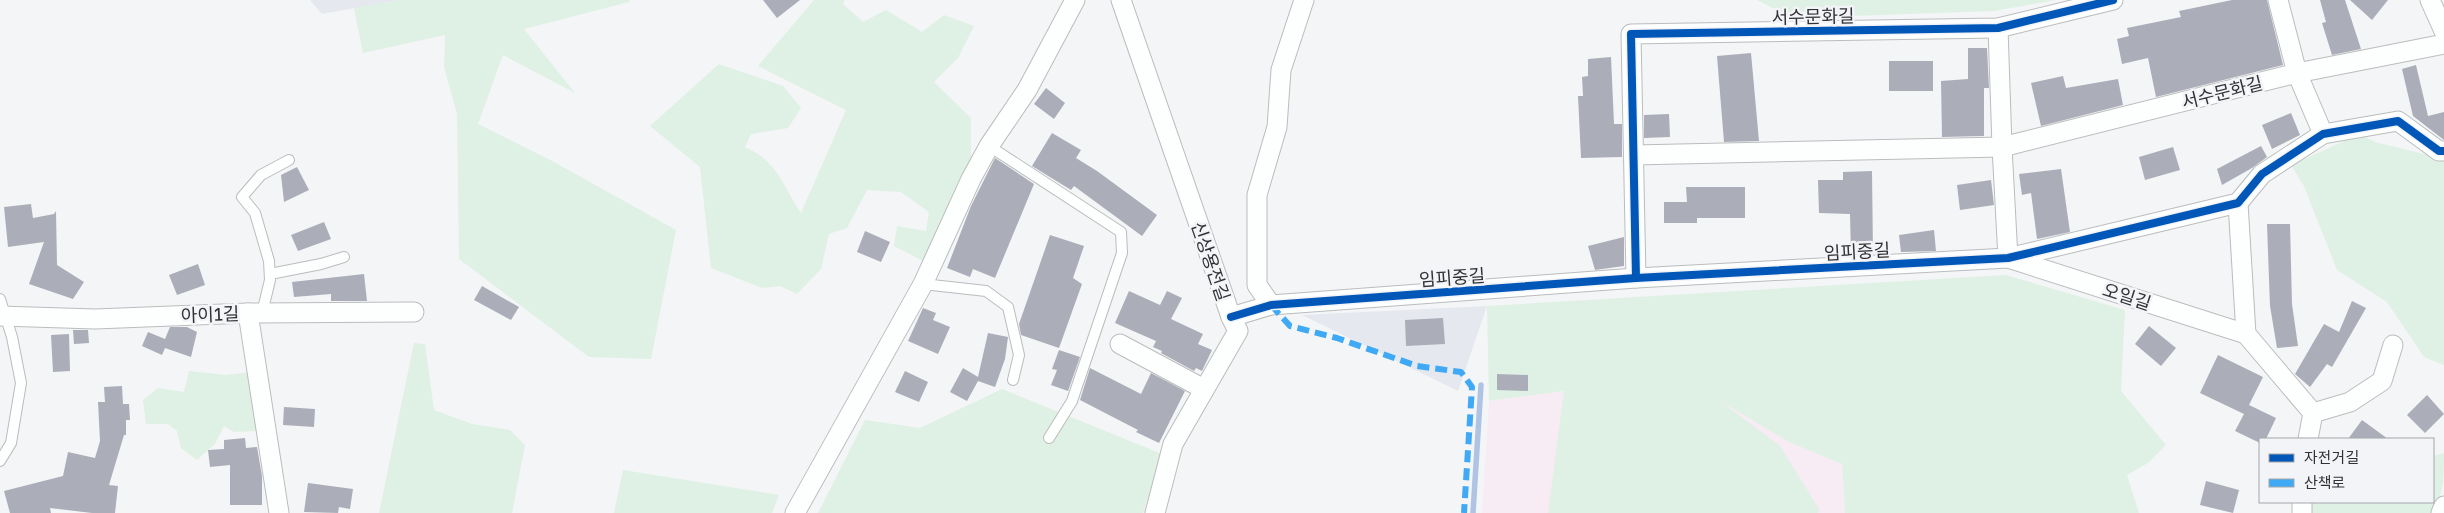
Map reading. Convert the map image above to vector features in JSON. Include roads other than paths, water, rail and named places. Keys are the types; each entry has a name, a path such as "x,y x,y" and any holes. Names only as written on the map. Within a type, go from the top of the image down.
{"street":[{"path":"795,513 924,284 971,179 989,146 1027,90 1075,0"},
{"name":"신상용전길","path":"1121,0 1231,317 1238,331 1173,444 1155,513"},
{"path":"1271,305 1257,285 1257,195 1277,127 1281,70 1304,0"},
{"name":"서수문화길","path":"2113,0 1998,28 1632,34 1634,155 2002,147 2298,73 2444,44"},
{"path":"2278,0 2298,73 2323,134"},
{"path":"2430,0 2444,31"},
{"path":"1998,28 2008,258"},
{"path":"2314,412 2246,334 2238,204 2262,174 2323,134 2398,121 2439,152 2444,151"},
{"path":"1634,155 1636,278"},
{"name":"임피중길","path":"1231,317 1271,305 1636,278 2008,258 2238,204"},
{"name":"오일길","path":"2008,258 2246,334"},
{"name":"아이1길","path":"1,311 95,319 255,313 279,513"},
{"path":"255,313 414,312"},
{"path":"1120,344 1204,389"},
{"path":"2314,412 2350,402 2382,381 2393,345"},
{"path":"2308,438 2314,412"},
{"path":"2441,513 2444,506"}],"lane":[{"path":"989,146 1121,232 1122,253 1072,401 1049,438"},
{"path":"255,313 270,274 269,261 255,213 242,197 261,176 289,160"},
{"path":"270,274 321,264 344,257"},
{"path":"924,284 986,292 1008,307 1019,355 1013,380"},
{"path":"0,461 11,443 21,383 12,337 1,311"}],"waterway":[{"path":"1473,513 1481,385"}]}
